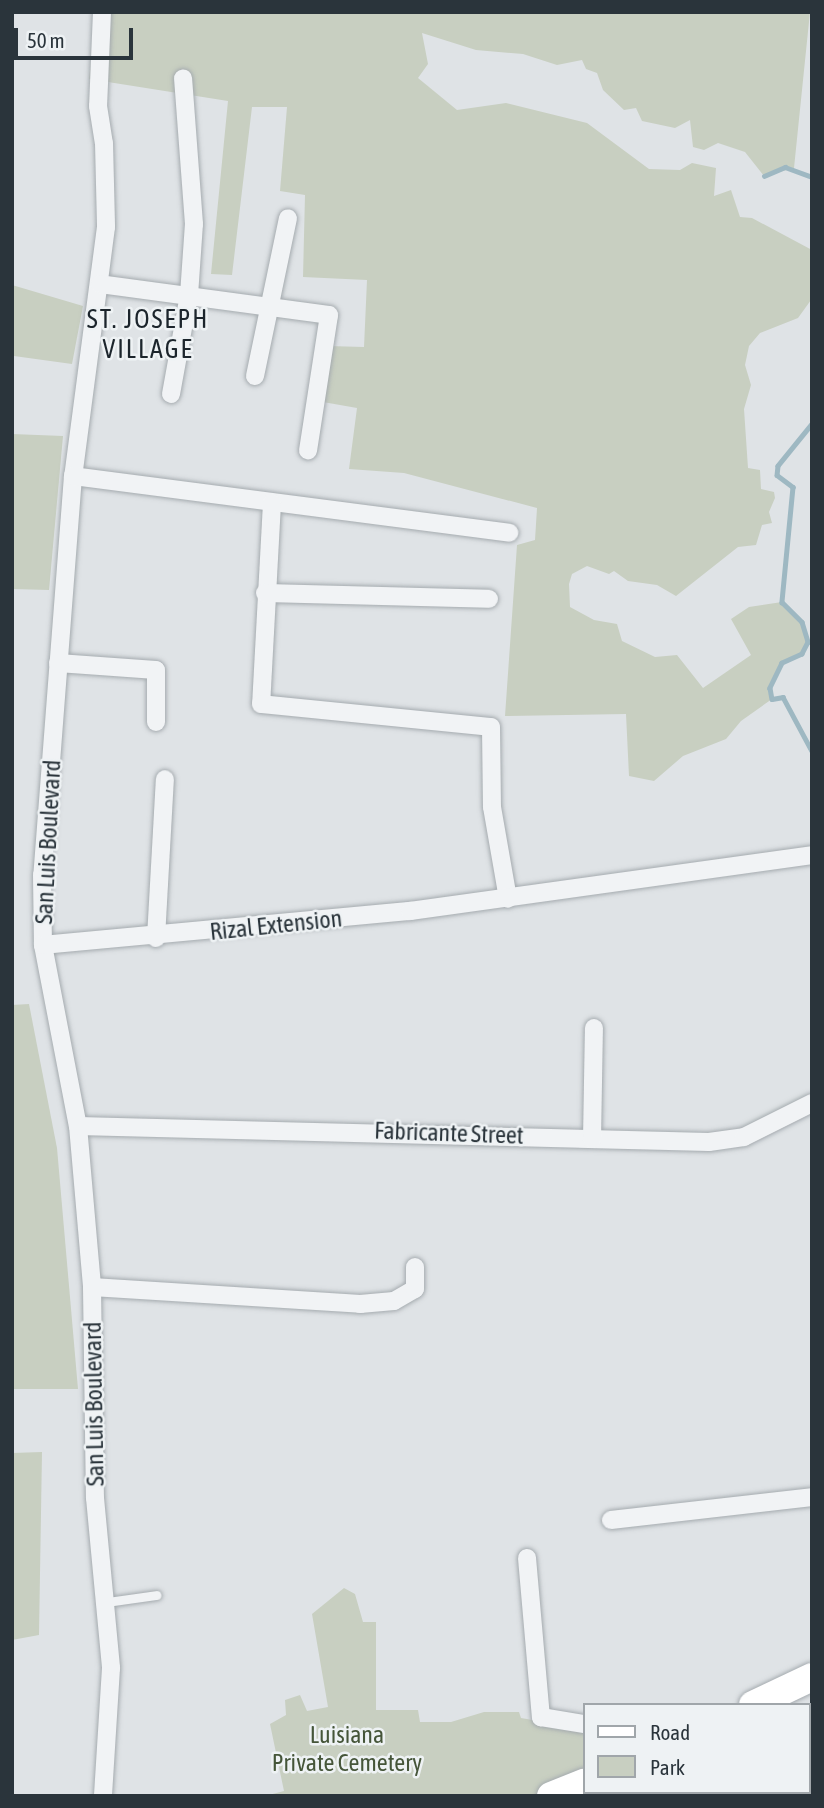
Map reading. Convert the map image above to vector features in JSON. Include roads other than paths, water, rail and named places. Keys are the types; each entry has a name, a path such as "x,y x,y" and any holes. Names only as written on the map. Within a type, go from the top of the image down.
{"main road":[{"path":"757,1703 812,1677"},
{"path":"551,1796 582,1784"}],"street":[{"name":"San Luis Boulevard","path":"102,12 98,106 108,195 100,284 73,476 42,875 43,945 78,1126 92,1287 95,1498 107,1602 110,1717 103,1796"},
{"path":"171,394 189,295 194,224 183,78"},
{"path":"255,376 288,218"},
{"path":"100,284 329,315 307,450"},
{"path":"73,476 509,533"},
{"path":"272,503 261,704 491,727 492,807 508,899"},
{"path":"265,593 489,599"},
{"path":"58,663 156,670 156,722"},
{"path":"156,938 165,779"},
{"name":"Rizal Extension","path":"43,945 156,938 508,899 812,855"},
{"path":"592,1139 594,1028"},
{"name":"Fabricante Street","path":"78,1126 362,1130 663,1143 732,1139 811,1108"},
{"path":"92,1287 359,1304 394,1301 415,1289 415,1267"},
{"path":"611,1520 812,1497"},
{"path":"527,1558 541,1717 582,1724"}],"lane":[{"path":"107,1602 157,1595"}],"waterway":[{"path":"764,176 785,167 812,177"},
{"path":"812,424 778,466 777,475 793,487 782,602 802,622 808,642 802,654 782,663 770,688 772,699 783,697 812,751"}],"district":[{"name":"ST. JOSEPH VILLAGE","path":"148,335"}],"park label":[{"name":"Luisiana Private Cemetery","path":"347,1749"}]}
